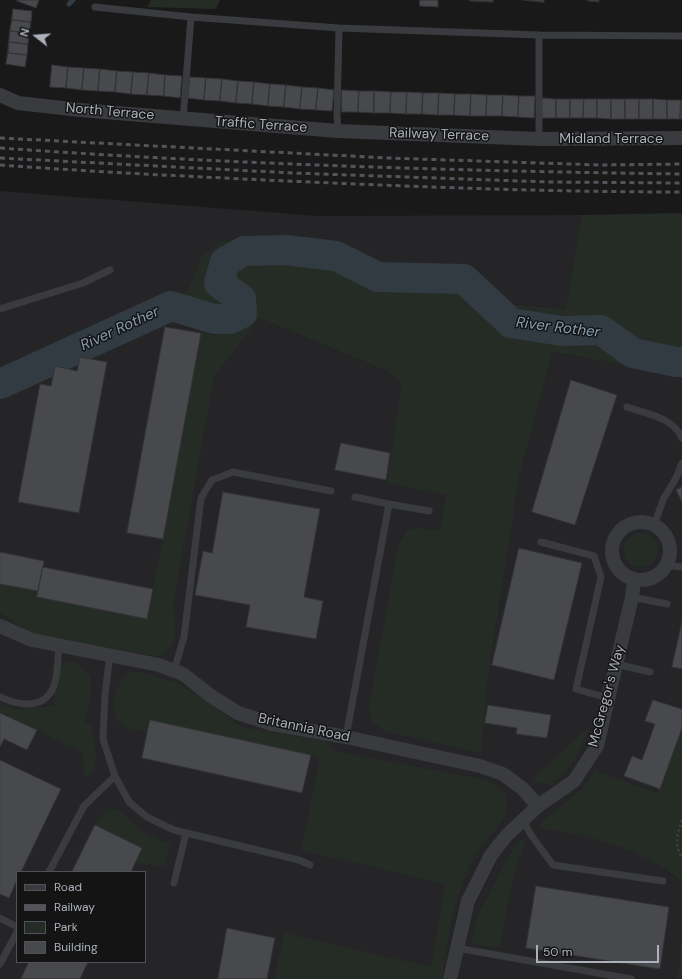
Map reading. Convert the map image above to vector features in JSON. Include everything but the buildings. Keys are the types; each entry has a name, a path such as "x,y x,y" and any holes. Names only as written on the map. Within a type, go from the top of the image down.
{"street":[{"name":"North Terrace","path":"0,94 18,103 183,119"},
{"name":"Traffic Terrace","path":"183,119 338,131"},
{"name":"Railway Terrace","path":"338,131 539,139"},
{"name":"Midland Terrace","path":"539,139 682,138"},
{"path":"644,522 654,525 661,530 667,538 670,547 670,556 666,565 661,573 652,578 643,580 634,579 625,575 618,569 616,564 612,551 614,541 619,533 626,527 635,523 644,522"},
{"name":"McGregor's Way","path":"450,979 468,901 491,854 538,806 574,781 597,746 632,597 634,579"},
{"name":"Britannia Road","path":"0,626 32,640 159,665 183,674 211,696 238,713 272,724 346,737 480,766 503,774 522,788 538,806"}],"lane":[{"path":"95,7 191,17 340,28 538,35 682,36"},
{"path":"183,119 191,17"},
{"path":"338,131 337,116 340,28"},
{"path":"538,35 539,139"},
{"path":"0,309 83,283 110,270"},
{"path":"627,407 665,420 676,429 682,438"},
{"path":"654,525 664,498 676,478 682,462"},
{"path":"174,671 184,637 201,498 212,480 233,472 331,491"},
{"path":"355,497 429,511"},
{"path":"346,737 389,504"},
{"path":"541,542 594,556 601,577 576,689 608,698"},
{"path":"666,565 682,567"},
{"path":"632,597 667,604"},
{"path":"0,697 19,704 42,701 48,694 56,678 59,645"},
{"path":"110,655 105,694 103,739 115,776 128,802 147,817 174,830 299,860 310,865"},
{"path":"616,664 650,672"},
{"path":"50,871 84,806 115,776"},
{"path":"523,820 531,835 554,865 664,881"},
{"path":"174,883 186,833"},
{"path":"0,918 16,926"},
{"path":"1,961 16,934"},
{"path":"457,948 631,979"}],"path":[{"path":"682,820 676,839 678,851 682,858"}],"shaded area":[{"path":"0,191 318,216 581,215 567,309 500,303 484,286 462,270 377,267 358,252 201,257 188,290 0,377"},
{"path":"171,318 220,336 259,318 389,372 519,476 553,352 661,372 682,378 682,795 659,865 682,883 682,931 678,973 676,979 0,979 0,394 129,331"}],"green space":[{"path":"151,0 220,0 216,9 147,7"},
{"path":"682,213 682,378 661,372 553,352 519,477 488,675 481,753 384,731 372,721 369,706 398,547 407,530 416,528 440,531 446,495 387,483 402,383 389,372 259,318 214,376 173,606 175,637 169,649 164,653 155,656 32,634 0,612 0,584 38,591 37,597 147,619 201,333 217,335 171,318 177,295 188,290 201,257 222,241 317,237 358,252 378,267 462,270 484,286 500,303 566,309 581,215"},
{"path":"638,533 644,533 648,534 655,540 658,550 657,557 651,564 644,567 638,567 634,566 627,560 624,553 624,547 625,543 631,536"},
{"path":"70,662 77,663 90,677 92,689 85,722 91,725 96,762 91,773 84,777 83,752 0,713 0,703 15,709 54,706 56,671 61,664"},
{"path":"139,672 178,683 198,695 241,727 327,741 334,751 481,779 496,786 504,793 507,805 504,817 480,848 464,879 450,928 442,979 274,979 284,933 431,967 445,884 301,850 320,759 311,755 150,720 147,732 134,730 123,726 119,723 115,713 115,695 127,673"},
{"path":"589,727 573,761 561,776 546,784 531,780"},
{"path":"682,728 682,883 660,866 633,851 585,836 539,828 541,822 585,786 595,771 657,793 660,789"},
{"path":"113,809 120,812 146,834 170,844 165,865 160,866 135,863 142,848 95,825 104,813"},
{"path":"525,840 513,877 500,948 471,944 477,917 518,841"},
{"path":"682,931 682,979 676,979 678,973"}],"waterway":[{"path":"69,4 73,0"},
{"name":"River Rother","path":"0,384 171,306 214,319 230,319 242,313 241,299 219,283 225,262 244,251 285,250 336,256 378,277 464,279 511,323 562,331 601,330 633,353 682,362"}],"railway":[{"path":"0,138 388,158 600,165 682,164"},
{"path":"0,148 85,154 341,166 682,174"},
{"path":"0,158 293,173 549,182 682,183"},
{"path":"0,165 376,185 682,192"}]}
